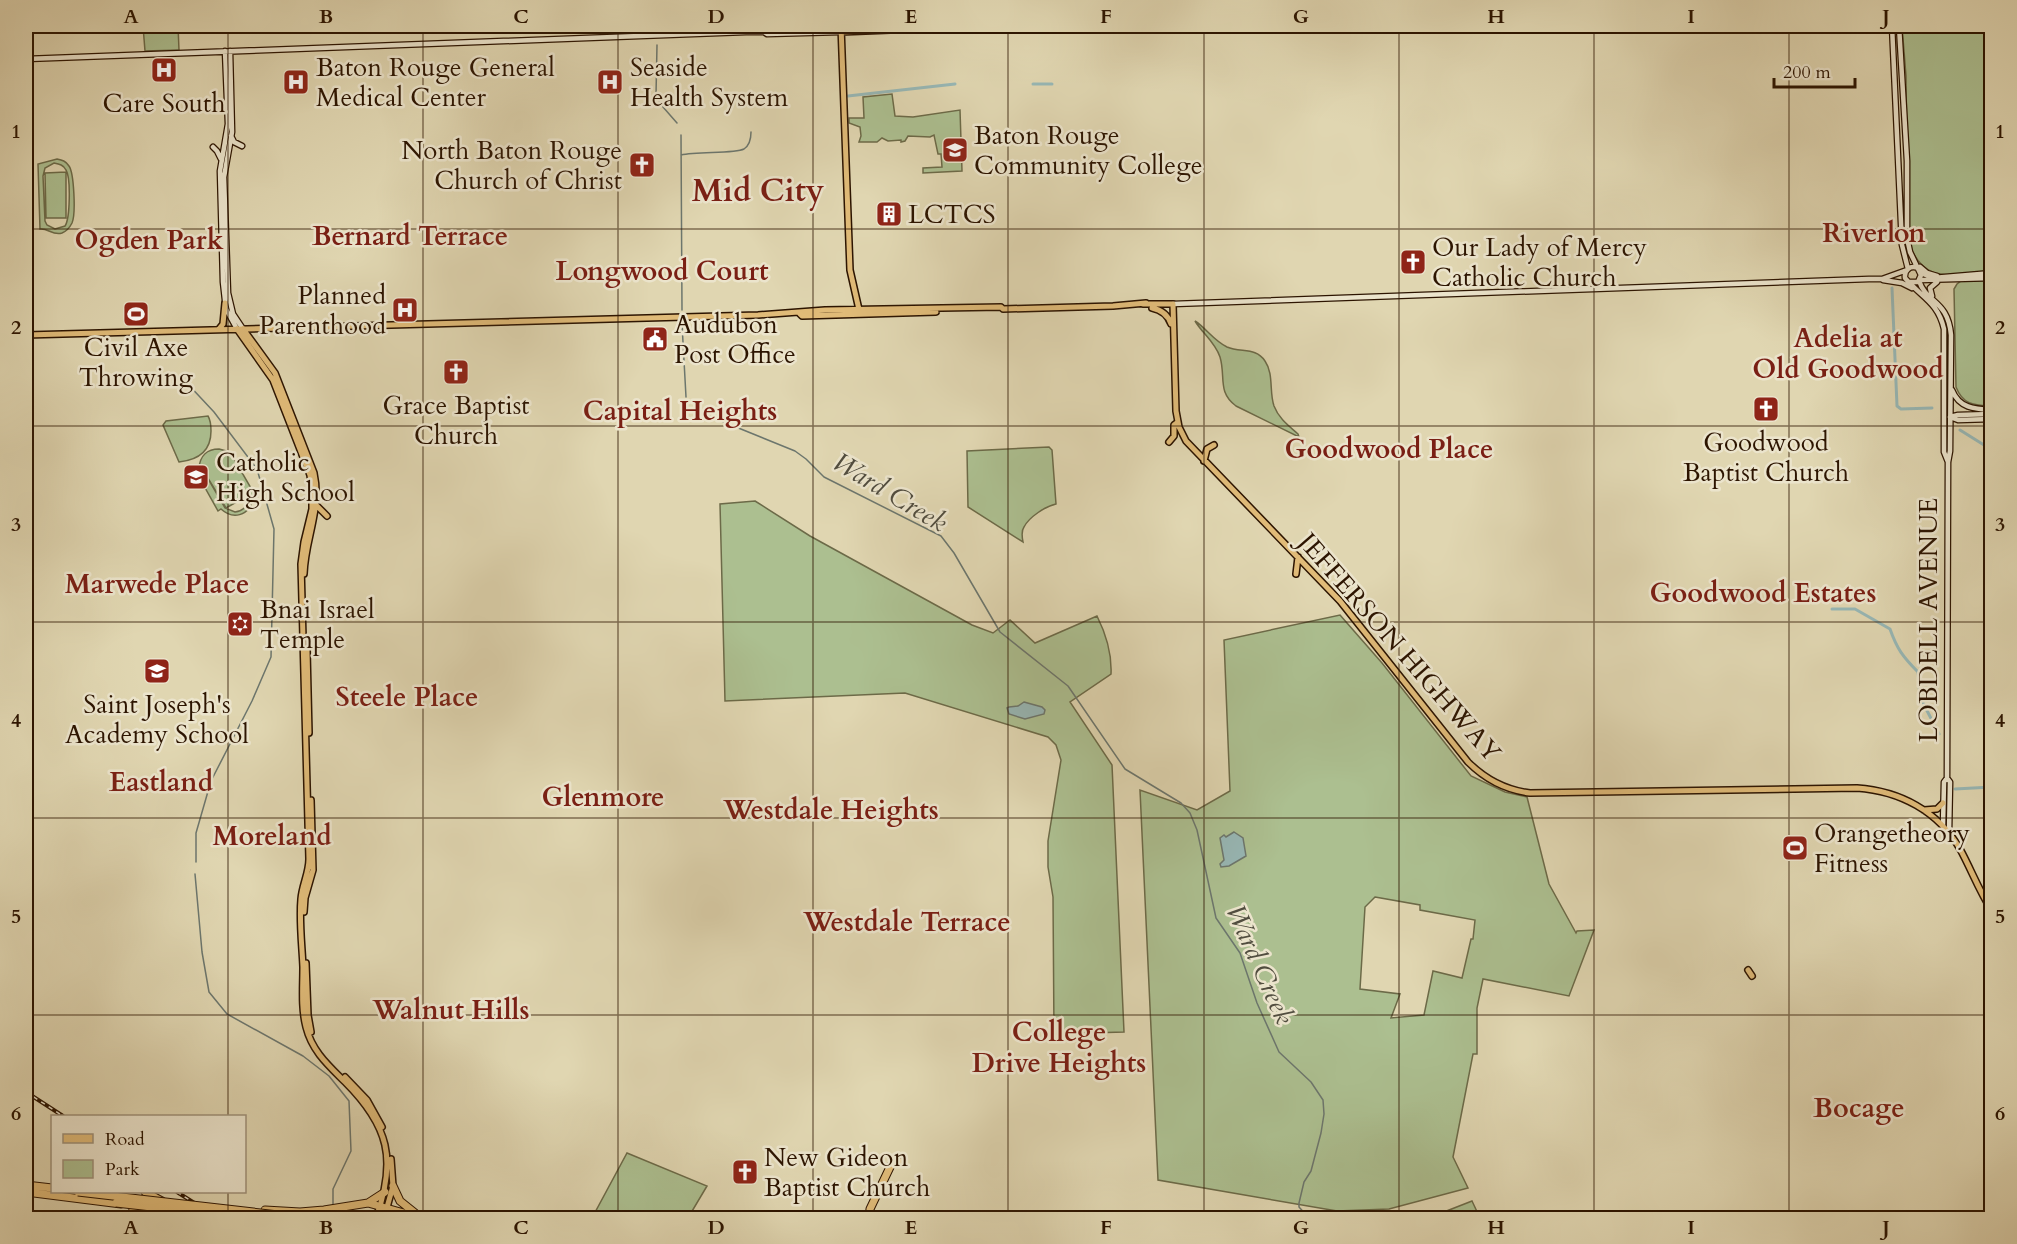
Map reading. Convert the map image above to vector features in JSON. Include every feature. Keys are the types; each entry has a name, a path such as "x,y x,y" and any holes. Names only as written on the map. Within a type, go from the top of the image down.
{"highway":[{"path":"869,1218 871,1206 891,1165 895,1162 902,1162"},
{"path":"393,1186 400,1201 422,1218"},
{"path":"26,1187 51,1187"},
{"path":"26,1187 51,1191"},
{"path":"368,1203 384,1192"},
{"path":"60,1193 116,1203 249,1218"},
{"path":"95,1193 305,1218"},
{"path":"149,1193 186,1218"},
{"path":"116,1203 176,1218"},
{"path":"211,1207 300,1212 368,1203 422,1218"}],"main road":[{"path":"26,59 764,32 767,34 840,28 989,26"},
{"path":"1892,26 1902,235 1907,267 1905,273 1908,281"},
{"path":"1899,26 1906,161 1907,238 1920,271 1919,280"},
{"path":"840,28 850,270 860,312"},
{"path":"1894,44 1897,46 1902,73"},
{"path":"227,51 231,136 234,142 242,146"},
{"path":"227,51 228,124 224,177 228,297 232,314 240,329 273,380 308,470 312,491 312,512 304,537 301,564 309,858 301,905 305,1022 318,1054 365,1104 379,1128 388,1159 384,1218"},
{"path":"219,330 224,324 225,303 220,171 231,136"},
{"path":"213,147 222,159"},
{"path":"1915,263 1930,274 1944,278"},
{"path":"1885,279 1901,273 1907,267 1913,267 1931,278 1944,278"},
{"path":"800,314 802,311 844,310 860,312 1001,311 1003,309 1898,278 1913,283 1919,280 1992,273"},
{"path":"1959,277 1992,278"},
{"path":"1933,298 1930,292 1931,286 1944,278"},
{"path":"1885,279 1902,282 1918,290"},
{"name":"LOBDELL AVENUE","path":"1919,280 1923,289 1933,298 1950,323 1951,387 1947,418"},
{"name":"LOBDELL AVENUE","path":"1908,281 1941,310 1945,341 1950,452 1948,462 1947,778 1944,783 1943,826"},
{"path":"844,310 851,305 856,296"},
{"path":"225,303 228,315 269,363 279,382 316,483 316,506 304,575 313,856 312,874 304,911 309,1020 313,1037 320,1051 361,1093 380,1121 389,1152 393,1186 384,1207 376,1218"},
{"path":"1143,304 1166,314 1173,328"},
{"path":"1151,306 1165,304"},
{"name":"JEFFERSON HIGHWAY","path":"1173,304 1178,422 1186,441 1345,607 1468,762 1485,777 1505,788 1530,793 1857,788 1890,793 1910,801 1943,826 1960,850 1992,911"},
{"path":"977,311 1001,307 1003,309"},
{"path":"26,335 800,314 802,316 989,308"},
{"path":"257,348 254,335 259,328"},
{"path":"1945,341 1951,341"},
{"path":"1951,387 1953,394 1964,406 1992,413"},
{"path":"1947,418 1992,413"},
{"path":"1980,420 1983,416 1992,413"},
{"path":"1947,418 1992,419"},
{"path":"1169,442 1174,436 1174,425 1178,422"},
{"path":"1204,461 1205,451 1214,445"},
{"path":"316,506 327,516"},
{"path":"1298,556 1296,574 1311,570"},
{"name":"LOBDELL AVENUE","path":"1947,778 1950,782 1949,833"},
{"path":"1944,783 1950,792"},
{"path":"1924,810 1938,809 1943,803"}],"green space":[{"path":"143,26 178,26 179,50 145,51"},
{"path":"1902,26 1991,26 1991,271 1952,275 1931,271 1922,266 1908,241 1906,76"},
{"path":"892,94 895,116 913,117 960,110 962,171 923,173 923,168 942,167 941,154 938,154 934,135 930,137 908,136 905,141 901,142 901,140 888,141 882,138 877,142 859,142 860,127 849,123 849,118 864,118 863,97"},
{"path":"57,159 67,163 71,170 74,194 73,218 72,223 62,233 56,234 40,229 38,164","holes":["54,163 63,166 69,181 67,222 65,226 55,229 47,225 45,221 43,176 45,168"]},
{"path":"66,172 66,218 46,218 45,173"},
{"path":"1991,280 1991,406 1966,401 1956,387 1954,289 1961,281"},
{"path":"1195,321 1227,347 1253,352 1265,361 1270,372 1276,411 1299,437 1230,401 1224,390 1222,364 1218,352"},
{"path":"208,416 211,431 206,450 197,457 179,462 163,425 166,421"},
{"path":"1049,447 1052,450 1056,504 1038,512 1026,523 1022,530 1023,542 968,507 967,451"},
{"path":"219,449 230,452 259,502 256,504 253,500 248,510 240,515 230,514 221,509 218,511 194,468 199,468 205,454","holes":["203,470 226,508 249,495 244,509 235,512 225,508"]},
{"path":"755,501 810,536 972,625 993,633 1010,620 1035,643 1097,616 1108,644 1111,674 1070,702 1112,765 1124,1032 1054,1034 1053,897 1048,867 1048,841 1061,760 1056,745 1048,737 905,693 725,701 720,504"},
{"path":"1340,615 1382,663 1471,776 1505,792 1527,797 1549,884 1576,933 1577,931 1594,930 1569,996 1483,979 1477,1008 1477,1054 1473,1054 1453,1157 1468,1188 1389,1209 1337,1211 1158,1180 1140,790 1197,810 1230,791 1224,640","holes":["1375,897 1420,905 1420,910 1475,920 1473,939 1471,939 1462,978 1433,971 1424,1015 1391,1018 1400,994 1360,989 1365,907"]},
{"path":"627,1153 707,1186 688,1218 592,1218"},
{"path":"1472,1201 1480,1218 1447,1218 1444,1212"}],"water":[{"path":"1024,702 1042,707 1045,710 1044,714 1025,719 1009,714 1007,708"},
{"path":"1234,832 1243,838 1246,856 1229,866 1221,867 1220,864 1224,860 1220,838"}],"waterway":[{"path":"657,45 656,95 677,123"},
{"path":"848,96 955,84"},
{"path":"1033,84 1052,84"},
{"path":"681,155 739,151 748,146 751,132"},
{"path":"681,135 682,310"},
{"path":"1892,288 1897,406 1901,409 1932,408"},
{"path":"682,324 686,397"},
{"path":"185,381 214,412 257,469 274,529 271,657 252,701 211,781 196,833 196,862"},
{"name":"Ward Creek","path":"699,412 795,451 824,477 941,536 954,553 1000,632 1068,686 1125,769 1181,803 1190,813 1197,830 1216,918 1240,953 1257,1003 1279,1052 1311,1082 1323,1100 1324,1114 1321,1133 1311,1171 1304,1182 1299,1203 1299,1207 1309,1218"},
{"path":"1960,430 1992,450"},
{"path":"1832,609 1855,609 1890,629 1901,652 1918,672 1920,697 1939,734"},
{"path":"1955,789 1992,787"},
{"path":"195,874 202,952 209,992 227,1014 303,1056 329,1076 349,1101 351,1151 333,1189 333,1205"},
{"path":"333,1213 333,1218"}],"railway":[{"path":"26,1092 61,1115"},
{"path":"179,1193 218,1218"}],"place":[{"name":"Care South","path":"164,70"},
{"name":"Baton Rouge General Medical Center","path":"296,82"},
{"name":"Seaside Health System","path":"610,82"},
{"name":"Baton Rouge Community College","path":"955,150"},
{"name":"North Baton Rouge Church of Christ","path":"642,165"},
{"name":"LCTCS","path":"889,214"},
{"name":"Our Lady of Mercy Catholic Church","path":"1413,262"},
{"name":"Planned Parenthood","path":"405,310"},
{"name":"Civil Axe Throwing","path":"136,314"},
{"name":"Audubon Post Office","path":"655,339"},
{"name":"Grace Baptist Church","path":"456,372"},
{"name":"Goodwood Baptist Church","path":"1766,409"},
{"name":"Catholic High School","path":"196,477"},
{"name":"Bnai Israel Temple","path":"240,624"},
{"name":"Saint Joseph's Academy School","path":"157,671"},
{"name":"Orangetheory Fitness","path":"1795,848"},
{"name":"New Gideon Baptist Church","path":"745,1172"}],"district":[{"name":"Mid City","path":"758,190"},
{"name":"Riverlon","path":"1874,233"},
{"name":"Bernard Terrace","path":"410,236"},
{"name":"Ogden Park","path":"149,240"},
{"name":"Longwood Court","path":"662,271"},
{"name":"Adelia at Old Goodwood","path":"1848,354"},
{"name":"Capital Heights","path":"680,411"},
{"name":"Goodwood Place","path":"1389,449"},
{"name":"Marwede Place","path":"157,584"},
{"name":"Goodwood Estates","path":"1763,593"},
{"name":"Steele Place","path":"407,697"},
{"name":"Eastland","path":"161,782"},
{"name":"Glenmore","path":"603,797"},
{"name":"Westdale Heights","path":"831,810"},
{"name":"Moreland","path":"272,836"},
{"name":"Westdale Terrace","path":"907,922"},
{"name":"Walnut Hills","path":"451,1010"},
{"name":"College Drive Heights","path":"1059,1048"},
{"name":"Bocage","path":"1859,1108"}]}
